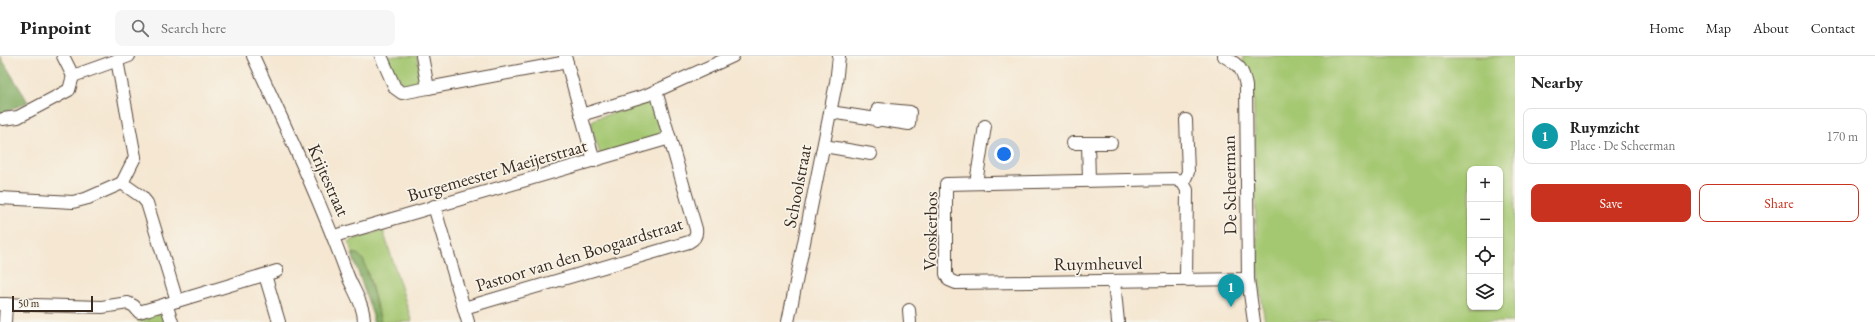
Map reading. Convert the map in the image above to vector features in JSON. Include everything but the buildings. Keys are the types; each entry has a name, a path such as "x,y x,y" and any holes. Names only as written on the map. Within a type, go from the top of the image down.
{"street":[{"path":"3,119 18,116 69,90 73,76 62,56"},
{"path":"73,76 129,56"},
{"name":"Krijtestraat","path":"254,56 334,236 348,276 360,302 364,322"},
{"path":"381,56 395,88 398,92 402,93 566,59 594,161"},
{"path":"422,56 428,88"},
{"path":"581,115 647,95 733,56"},
{"name":"Schoolstraat","path":"788,322 824,146 839,56"},
{"name":"De Scheerman","path":"1224,56 1235,62 1243,73 1246,86 1248,278 1254,322"},
{"path":"0,198 73,202 88,198 122,183 135,157 117,60"},
{"name":"Pastoor van den Boogaardstraat","path":"464,308 694,240 697,234 696,229 656,91"},
{"path":"830,112 877,121"},
{"path":"1186,120 1188,172 1183,183 1187,190 1186,280"},
{"path":"976,183 985,126"},
{"name":"Burgemeester Maeijerstraat","path":"334,236 670,138"},
{"path":"1088,143 1089,180"},
{"path":"1073,144 1112,143"},
{"path":"824,146 871,154"},
{"name":"Vooskerbos","path":"949,280 946,274 946,184 1175,178 1183,183"},
{"path":"122,183 142,197 147,203 172,303 172,322"},
{"name":"Pastoor van den Boogaardstraat","path":"434,206 468,322"},
{"path":"5,322 3,304 102,307 128,302 139,317 172,303 277,271"},
{"path":"265,275 279,322"},
{"name":"Ruymheuvel","path":"949,280 956,283 1248,278"},
{"path":"1114,281 1118,322"}],"green space":[{"path":"0,56 28,102 0,114"},
{"path":"386,56 417,56 421,79 419,84 407,86 403,85"},
{"path":"1243,56 1515,56 1515,322 1265,322 1258,264 1253,90 1251,77 1243,62"},
{"path":"652,101 662,136 600,154 592,130 592,121 597,118"},
{"path":"383,230 412,322 381,322 368,272 355,253 352,254 349,241"},
{"path":"352,254 358,254 364,261 381,322 373,322 373,316"},
{"path":"162,311 165,322 138,322 138,316"}],"place":[{"name":"Ruymzicht","path":"1231,307"}]}
